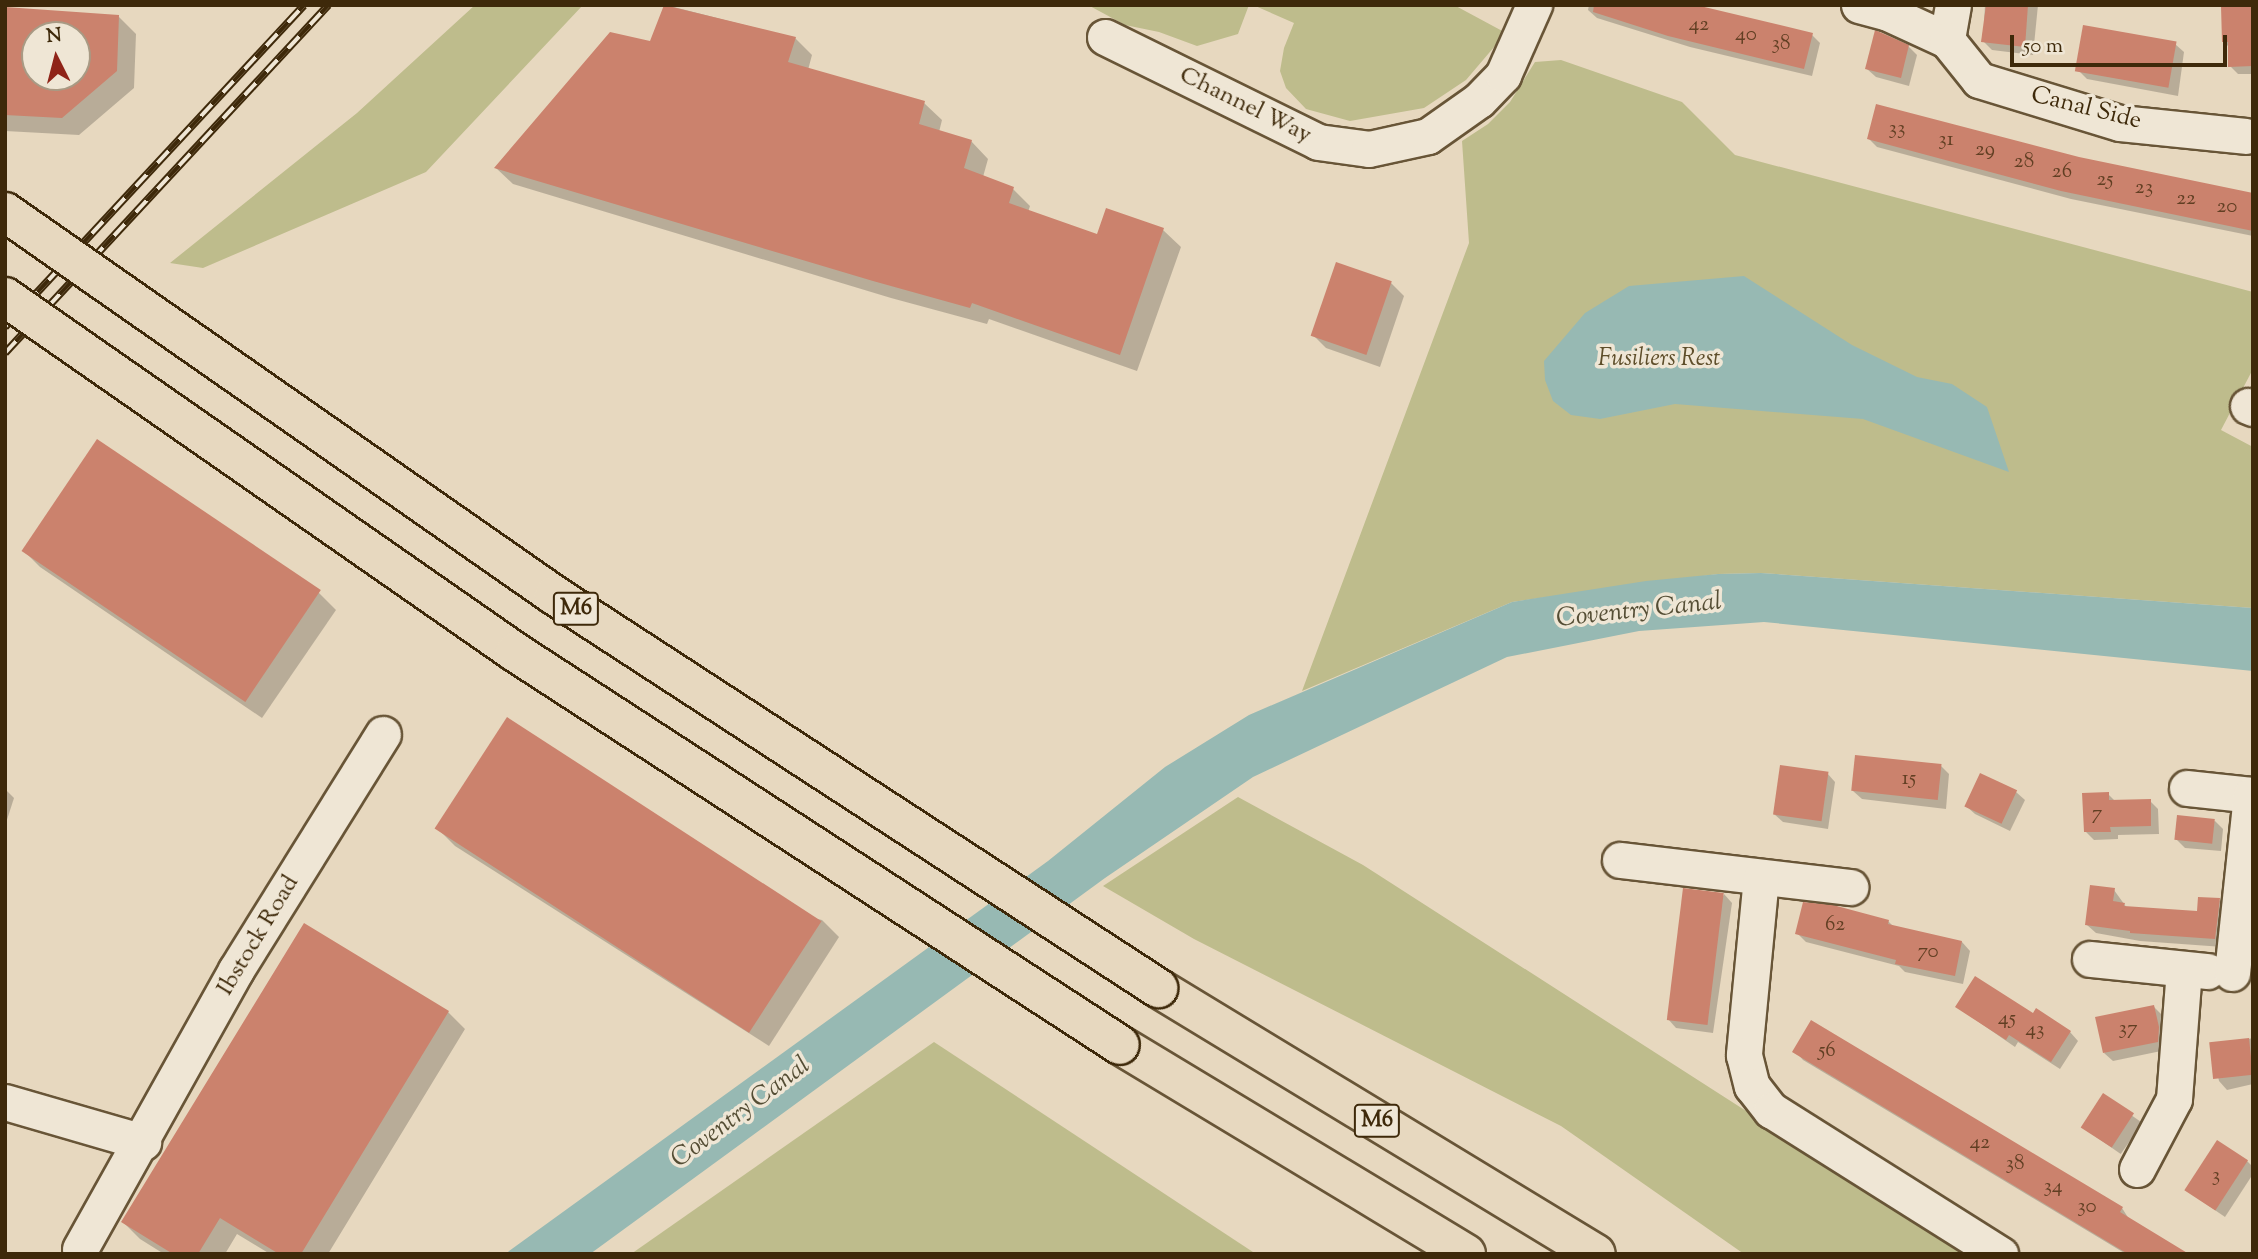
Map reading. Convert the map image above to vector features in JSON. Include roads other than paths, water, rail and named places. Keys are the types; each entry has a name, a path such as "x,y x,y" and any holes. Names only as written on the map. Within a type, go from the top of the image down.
{"highway":[{"name":"M6","path":"5,212 554,595 1158,988 1596,1254"},
{"path":"5,297 515,652 1120,1045 1466,1254"}],"street":[{"name":"Channel Way","path":"1105,37 1318,142 1369,149 1429,136 1479,100 1503,75 1534,5"},
{"name":"Canal Side","path":"1859,5 1886,12 1947,40 1979,80 2120,123 2250,133"},
{"path":"1947,40 1953,5"},
{"name":"Ibstock Road","path":"80,1249 143,1142 236,970 383,734"},
{"path":"2090,959 2242,974 2252,795 2187,788"},
{"path":"1620,860 1850,887"},
{"path":"1761,877 1744,1055 1752,1086 1771,1110 2000,1254"},
{"path":"2137,1169 2174,1100 2184,969"},
{"path":"5,1102 143,1142"}],"water":[{"path":"1744,276 1852,345 1917,377 1952,384 1987,407 2009,472 1863,419 1675,404 1600,419 1571,415 1553,401 1545,380 1544,361 1585,313 1629,286"},
{"name":"Coventry Canal","path":"1761,573 2253,608 2253,671 1764,622 1639,631 1507,657 1253,777 1105,878 590,1254 505,1254 1048,861 1165,767 1249,715 1512,602 1646,581"}],"railway":[{"path":"5,327 304,5"},
{"path":"5,353 328,5"}],"park label":[{"name":"Fusiliers Rest","path":"1659,360"}]}
